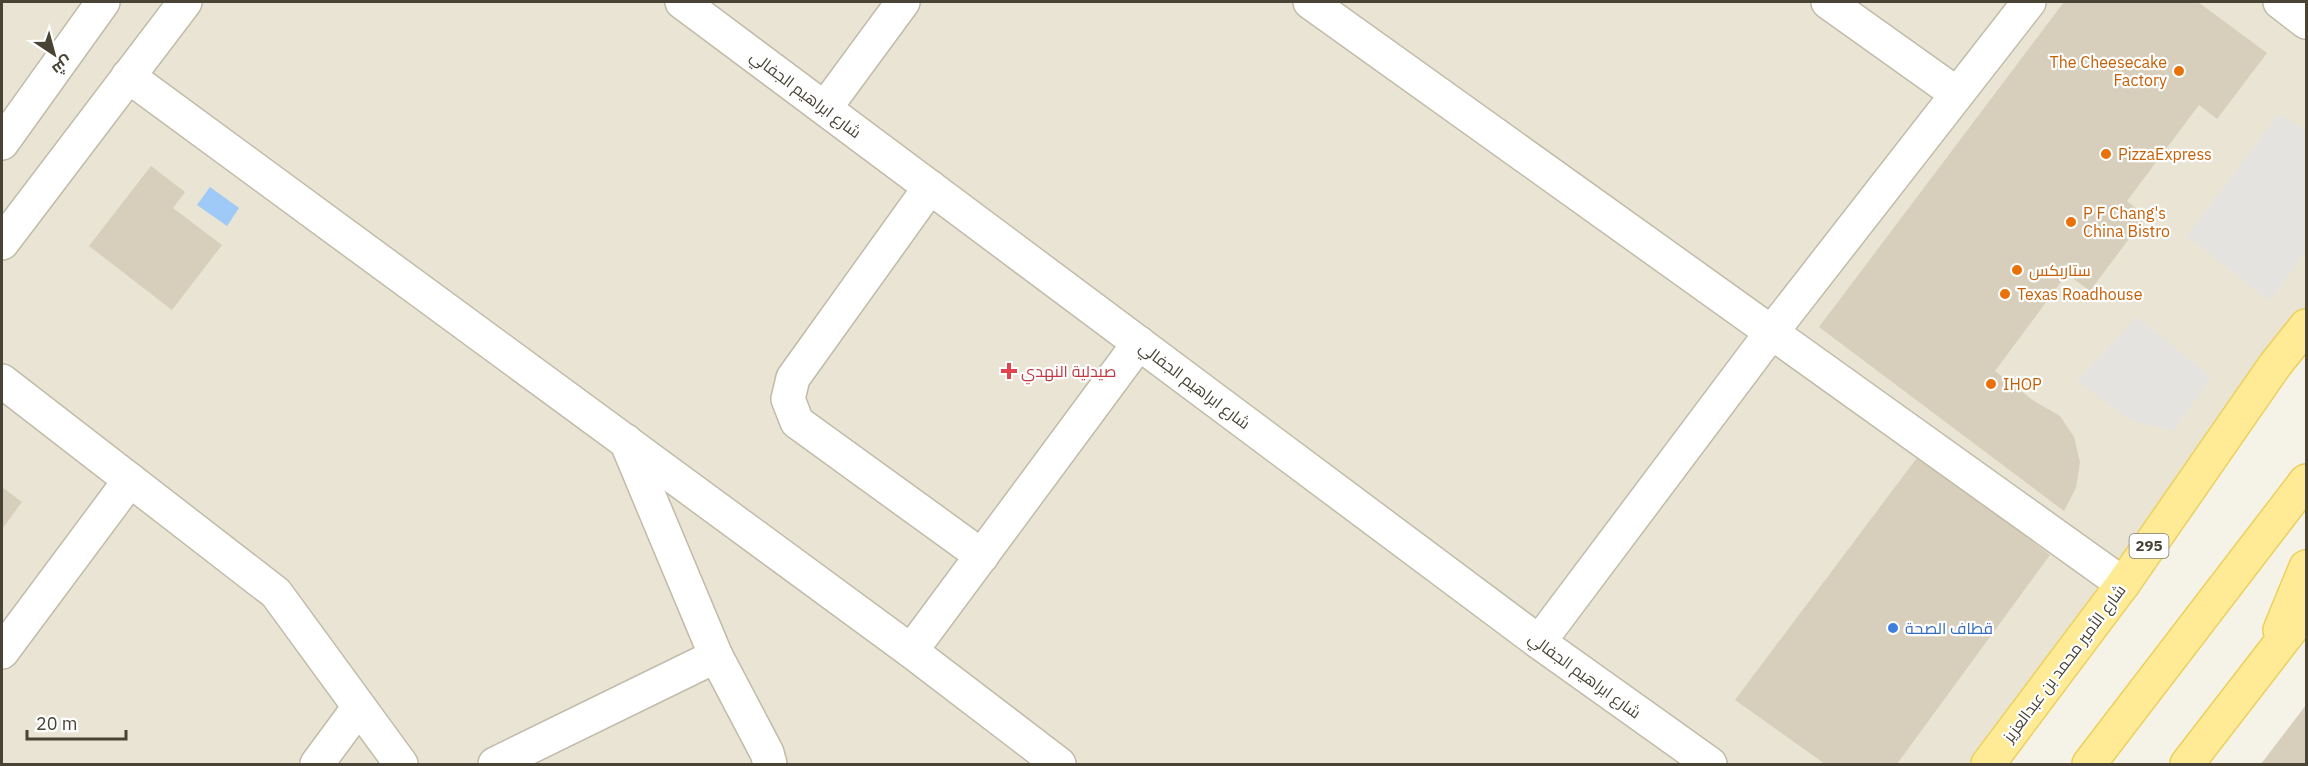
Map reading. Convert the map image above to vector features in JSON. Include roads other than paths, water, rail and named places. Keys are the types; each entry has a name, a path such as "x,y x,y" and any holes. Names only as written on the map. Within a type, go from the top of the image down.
{"main road":[{"name":"شارع الأمير محمد بن عبدالعزيز","path":"1988,765 2123,584 2276,365 2307,326"},
{"path":"2089,765 2307,481"},
{"path":"2268,659 2307,567"},
{"path":"2187,765 2307,610"}],"street":[{"path":"2,144 103,2"},
{"path":"2,243 185,2"},
{"name":"شارع ابراهيم الجفالي","path":"682,2 1539,642 1710,765"},
{"path":"825,108 903,2"},
{"path":"1310,2 2123,584"},
{"path":"1828,2 1957,94"},
{"path":"1539,642 1771,333 2029,2"},
{"path":"2280,2 2307,22"},
{"path":"128,76 911,651 1039,758"},
{"path":"930,187 793,378 788,399 797,422 982,556"},
{"path":"911,651 1139,342"},
{"path":"2,381 276,593 401,765"},
{"path":"626,441 716,656 767,753 770,765"},
{"path":"2,652 130,480"},
{"path":"495,765 716,656"},
{"path":"317,765 359,707"}],"water":[{"path":"210,187 239,208 227,226 197,205"}],"place":[{"name":"The Cheesecake Factory","path":"2179,71"},
{"name":"PizzaExpress","path":"2106,154"},
{"name":"P F Chang's China Bistro","path":"2071,222"},
{"name":"ستاربكس","path":"2017,270"},
{"name":"Texas Roadhouse","path":"2005,294"},
{"name":"صيدلية النهدي","path":"1009,371"},
{"name":"IHOP","path":"1991,384"},
{"name":"قطاف الصحة","path":"1893,628"}]}
